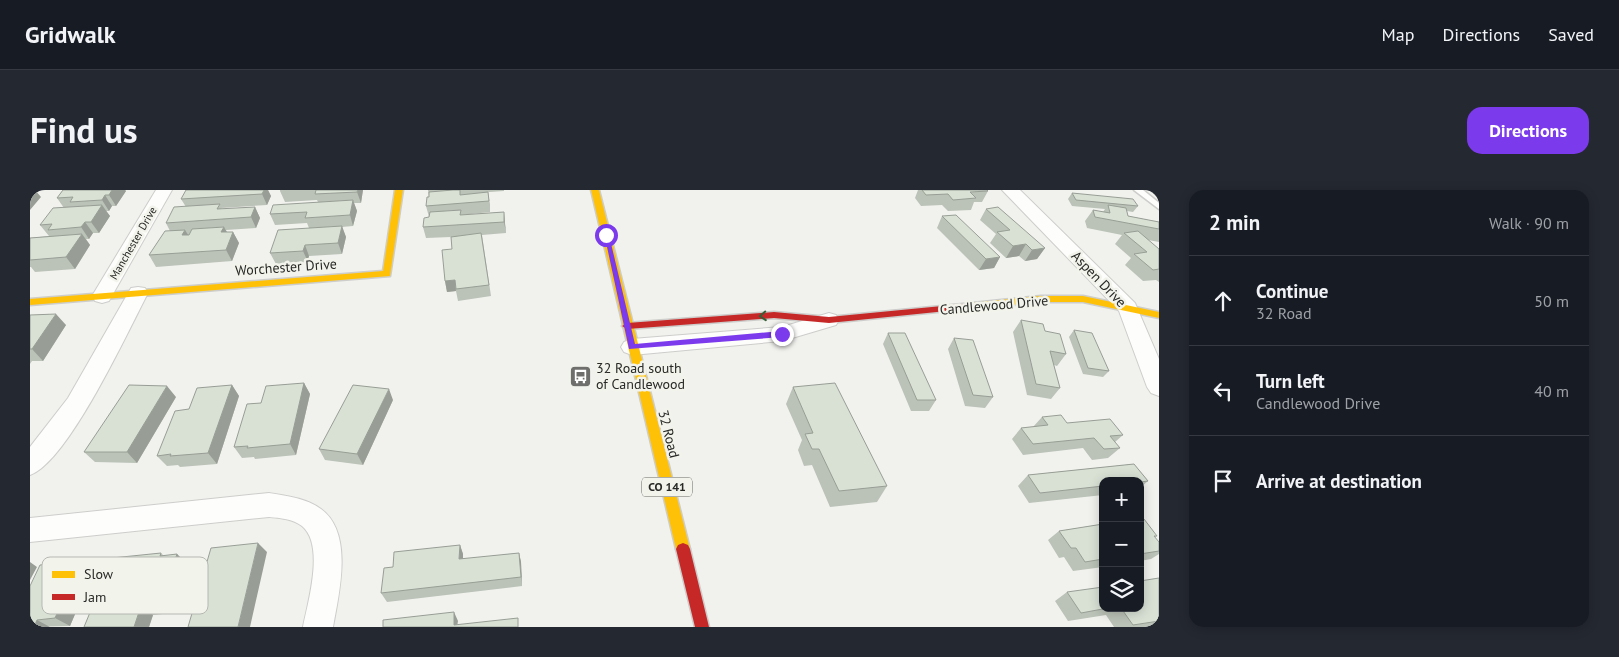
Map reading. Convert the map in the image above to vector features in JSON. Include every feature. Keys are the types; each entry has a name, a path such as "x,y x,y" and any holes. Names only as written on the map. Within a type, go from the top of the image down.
{"street":[{"name":"Manchester Drive","path":"102,296 164,190"},
{"name":"Worchester Drive","path":"30,302 387,274 399,190"},
{"name":"32 Road","path":"594,190 702,627"},
{"name":"Aspen Drive","path":"1010,190 1128,308 1159,387"},
{"path":"30,464 55,437 76,408 138,293"},
{"name":"Candlewood Drive","path":"629,336 782,334 829,320 1041,300 1082,299 1159,315"},
{"path":"30,530 269,505 286,506 300,510 313,517 321,526 329,549 318,627"}],"lane":[{"path":"1138,190 1159,206"}],"building":[{"path":"63,190 112,190 102,200 70,202 73,197 57,198"},
{"path":"186,190 264,190 262,194 181,199"},
{"path":"316,190 358,190 357,192 315,194"},
{"path":"460,190 460,195 488,192 489,201 426,206 429,192"},
{"path":"922,190 988,191 970,192 976,198 953,200 948,194 926,195"},
{"path":"1072,193 1133,199 1138,206 1076,200"},
{"path":"353,200 350,215 305,218 307,212 270,214 273,205"},
{"path":"220,204 217,209 255,207 251,217 166,223 174,207"},
{"path":"102,205 91,222 85,222 81,227 48,230 52,224 40,225 53,208"},
{"path":"1108,205 1126,208 1128,216 1159,222 1159,229 1095,217 1093,210 1110,213"},
{"path":"998,207 1045,248 1032,250 1026,244 1013,246 997,232 1010,230 986,209"},
{"path":"461,210 460,215 504,212 504,222 423,227 424,218 429,217 430,212"},
{"path":"956,215 1000,257 986,259 942,216"},
{"path":"342,226 338,243 305,245 303,251 270,253 278,230"},
{"path":"224,227 221,232 233,232 226,250 149,255 165,231 185,230 182,235 189,235 192,229"},
{"path":"1138,231 1159,249 1159,269 1153,270 1134,254 1147,252 1124,233"},
{"path":"481,233 489,285 456,289 455,280 445,281 442,250 452,249 451,237"},
{"path":"82,234 66,257 30,260 30,238"},
{"path":"56,314 32,349 30,349 30,315"},
{"path":"1021,320 1043,324 1045,331 1060,334 1066,354 1050,351 1060,388 1036,384"},
{"path":"1074,330 1092,333 1109,371 1088,368"},
{"path":"888,333 905,333 936,400 917,400"},
{"path":"954,338 973,340 993,397 973,395"},
{"path":"304,383 290,444 247,448 248,446 234,447 247,404 261,403 266,386"},
{"path":"835,383 887,486 839,491 819,449 812,449 805,434 813,433 793,387"},
{"path":"129,385 167,386 127,452 84,452"},
{"path":"232,385 208,453 157,456 175,411 189,409 197,388"},
{"path":"353,385 389,389 357,454 319,449"},
{"path":"1061,415 1067,423 1110,419 1123,435 1110,436 1120,448 1104,449 1094,438 1033,444 1021,428 1048,425 1042,417"},
{"path":"1134,464 1148,481 1144,482 1144,477 1099,477 1099,486 1040,493 1028,475"},
{"path":"1144,519 1157,536 1154,536 1159,542 1159,551 1144,553"},
{"path":"1099,525 1099,560 1085,562 1076,548 1071,548 1059,531"},
{"path":"258,543 238,627 188,627 192,614 208,614 208,558 211,548"},
{"path":"460,545 459,559 519,553 521,577 381,593 384,568 393,567 394,552"},
{"path":"161,553 160,556 177,554 176,557 122,557"},
{"path":"40,565 42,565 42,614 57,614 55,618 37,620 34,627 30,627 30,586"},
{"path":"1159,578 1159,621 1133,625 1124,612 1144,612 1144,580"},
{"path":"1099,588 1099,610 1081,613 1067,592"},
{"path":"454,612 454,625 518,618 518,627 383,627 383,620"},
{"path":"89,614 138,614 134,627 84,627"}],"traffic: slow":[{"path":"30,302 387,274 399,190"},
{"path":"595,190 683,549"},
{"path":"973,306 1041,299 1083,299 1159,315"}],"traffic: jam":[{"path":"627,326 774,315 829,320 973,306"},
{"path":"683,549 702,627"}],"place":[{"name":"32 Road south of Candlewood","path":"580,376"}],"route":[{"path":"606,235 632,347 782,334"}]}
